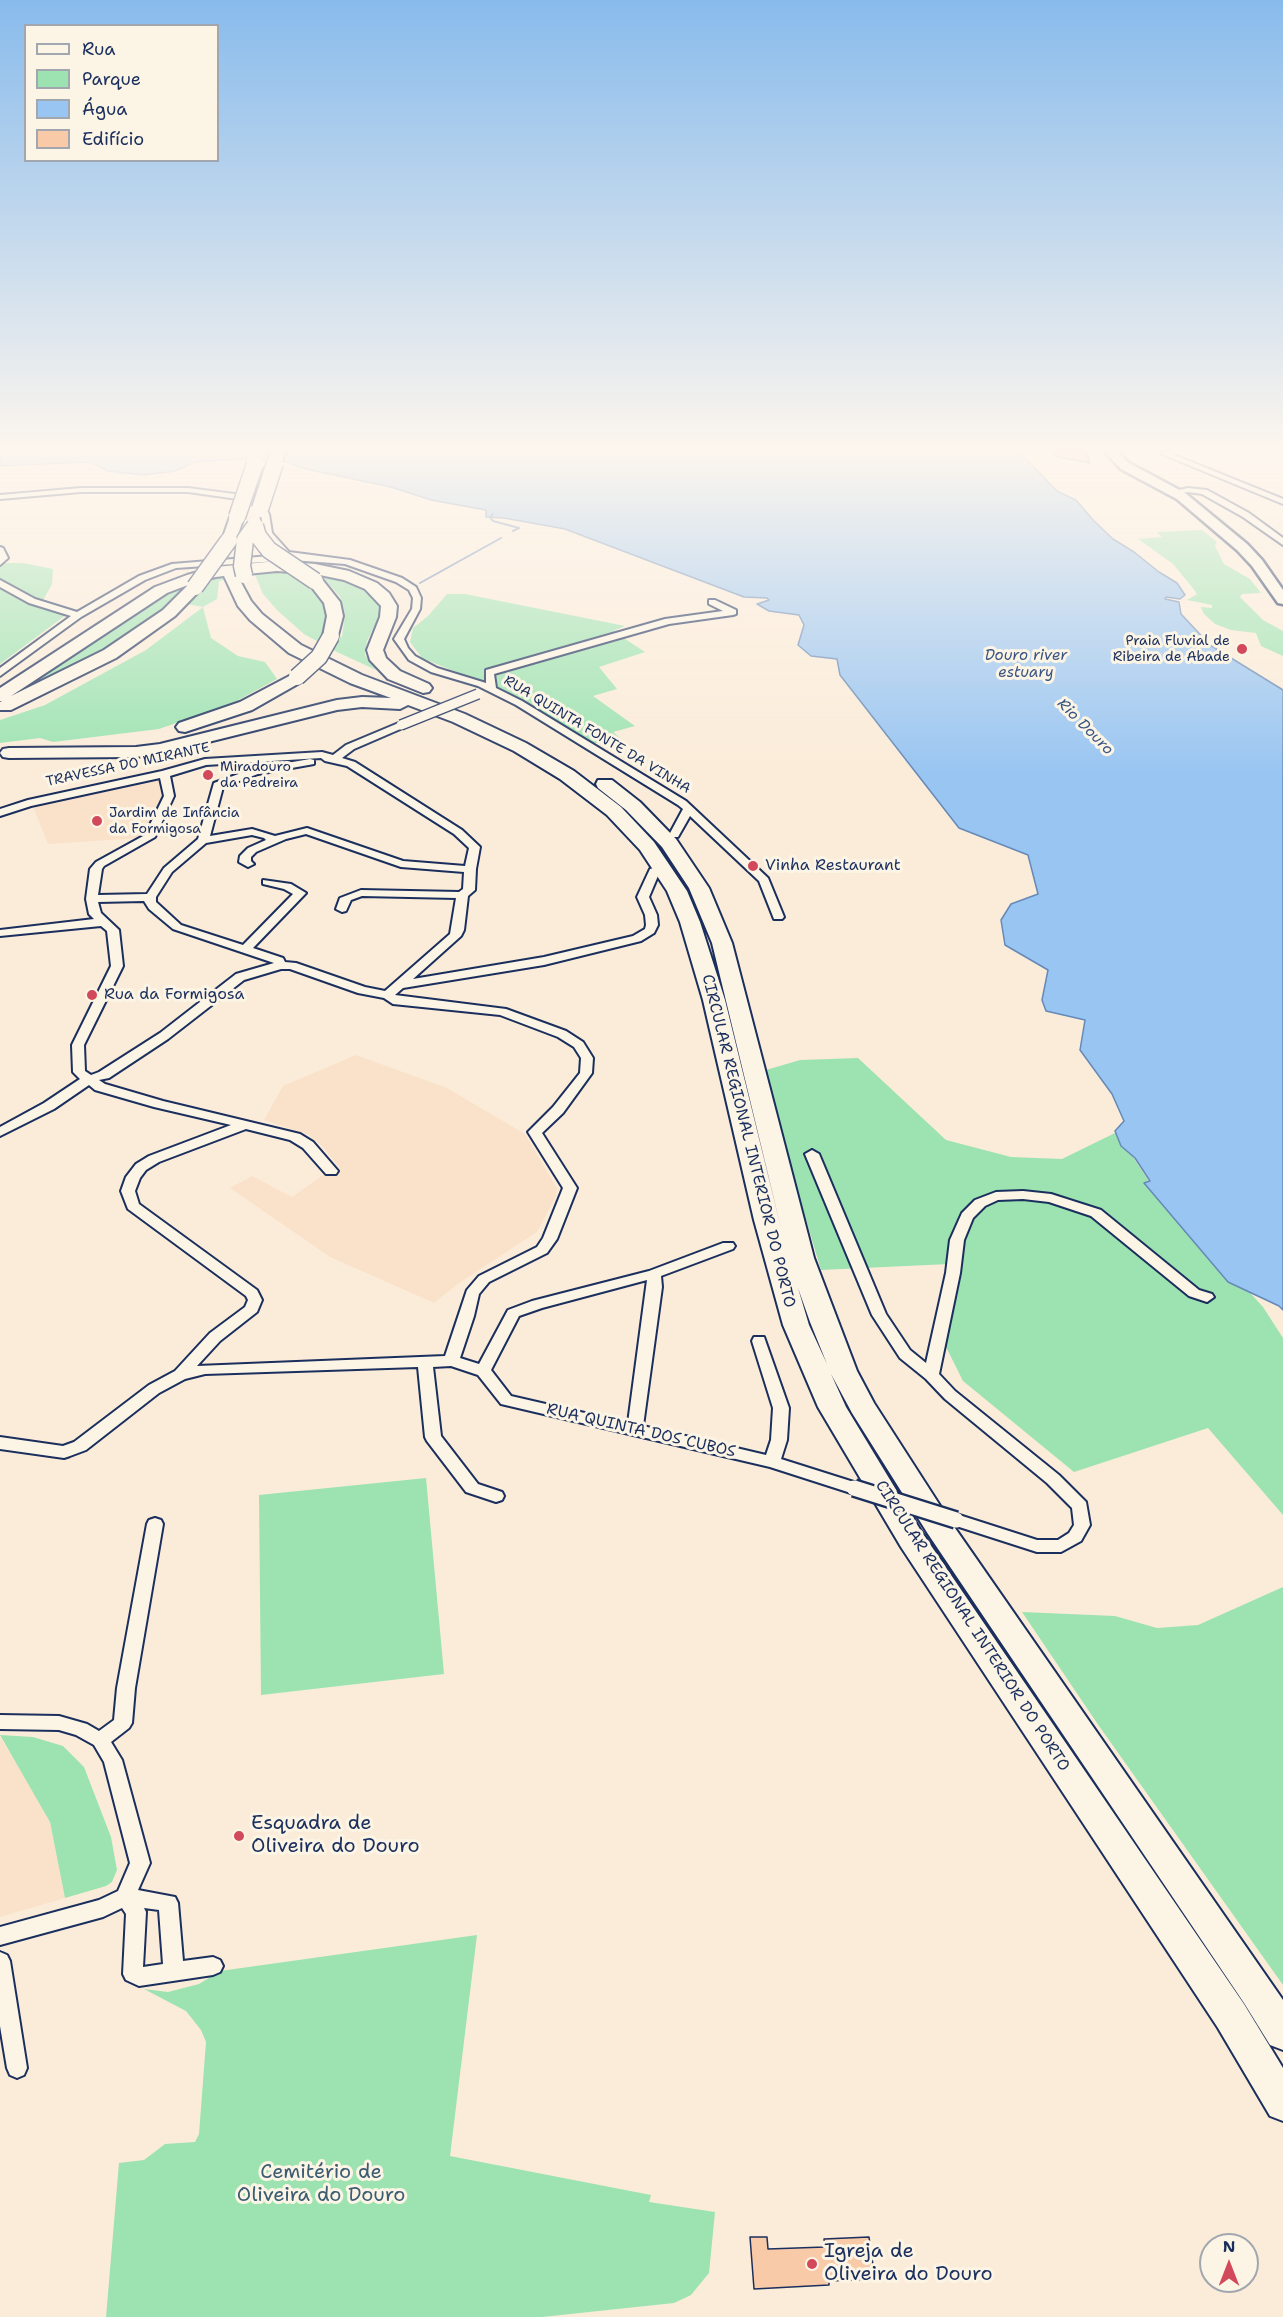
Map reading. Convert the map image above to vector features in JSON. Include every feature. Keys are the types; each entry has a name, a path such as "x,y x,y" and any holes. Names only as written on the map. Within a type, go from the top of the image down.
{"highway":[{"path":"0,708 45,688 110,654 146,631 195,587 214,560"},
{"name":"CIRCULAR REGIONAL INTERIOR DO PORTO","path":"234,560 244,603 255,617 295,649 356,679 536,741 585,769 633,806 669,843 694,878 722,944 801,1258 843,1371 862,1406 938,1526 1072,1750 1204,1945 1283,2033"},
{"name":"CIRCULAR REGIONAL INTERIOR DO PORTO","path":"238,576 243,560"},
{"path":"5,753 118,742 198,724 246,706 297,677 319,657 331,636 335,616 332,602 315,581 284,560"},
{"path":"0,696 140,603 173,585 234,569 298,567 330,571 371,586 383,596 388,606 388,617 375,650 378,660 388,672 406,682 476,709 489,725"},
{"path":"5,753 110,754 152,750 337,705 362,702 404,705 489,725"},
{"name":"CIRCULAR REGIONAL INTERIOR DO PORTO","path":"489,725 567,775 614,811 647,846 676,891 690,922 714,1000 766,1220 796,1325 832,1407 911,1539 1072,1750"},
{"name":"CIRCULAR REGIONAL INTERIOR DO PORTO","path":"1204,1945 1231,2016 1283,2103"}],"main road":[{"path":"1254,560 1283,600"}],"street":[{"path":"0,673 78,615 142,578 175,566 251,560"},
{"name":"RUA QUINTA FONTE DA VINHA","path":"334,560 347,562 409,585 417,598 416,609 399,639 412,658 434,670 491,688 519,703 688,809 764,880 778,916"},
{"path":"0,583 32,601 78,615"},
{"path":"203,840 218,785 256,771 335,758 350,747 491,688 489,672 668,621 733,612 712,602"},
{"name":"TRAVESSA DO MIRANTE","path":"0,813 28,802 164,774 205,762 293,755 322,755 335,758"},
{"path":"335,758 351,764 470,841 475,847 470,869 469,890 462,895 361,893 346,898 342,909"},
{"path":"164,774 169,796 150,837 100,864 96,869 92,899 95,914 113,930 117,966 78,1045 79,1072 87,1080 100,1086 159,1104 295,1137 308,1145 331,1172"},
{"path":"674,835 688,809"},
{"path":"248,864 245,862 246,856 252,850 274,840 307,831 401,864 444,869 470,869"},
{"path":"274,840 267,835 252,832 203,840 168,870 150,897 150,902 153,908 177,927 279,961 280,965"},
{"path":"399,986 544,961 637,939 650,932 652,925 651,915 643,897 654,871"},
{"path":"246,950 300,893 287,886 267,882"},
{"path":"388,995 455,936 458,930 462,895"},
{"path":"92,899 150,897"},
{"path":"0,933 102,922"},
{"path":"0,1132 49,1106 87,1080 104,1075 164,1036 240,977 280,965 292,966 362,990 388,995 393,1000 502,1012 562,1034 579,1045 587,1058 586,1073 558,1110 535,1132 570,1188 550,1239 542,1250 484,1279 471,1293 467,1316 455,1346 452,1361"},
{"path":"180,1376 215,1337 252,1309 255,1300 252,1293 134,1206 128,1191 137,1172 154,1159 246,1124"},
{"path":"812,1154 879,1315 905,1354 931,1375 957,1240 967,1216 980,1203 996,1196 1023,1195 1051,1198 1095,1213 1194,1293 1207,1297"},
{"path":"0,1443 64,1452 80,1446 154,1389 180,1376 205,1370 452,1361 483,1371 513,1313 537,1304 654,1274 728,1246"},
{"path":"635,1430 655,1287 654,1274"},
{"path":"759,1341 781,1408 780,1440 772,1462"},
{"path":"425,1362 433,1437 472,1488 496,1497"},
{"name":"RUA QUINTA DOS CUBOS","path":"483,1371 506,1400 772,1462 1037,1546 1061,1546 1075,1537 1083,1525 1080,1506 1053,1479 950,1395 931,1375"},
{"path":"100,1740 123,1723 126,1688 155,1524"},
{"path":"0,1722 59,1723 81,1729 100,1740 112,1760 140,1863 125,1897"},
{"path":"125,1897 136,1912 133,1974 139,1977 213,1966"},
{"path":"0,1936 103,1908 125,1897 168,1903 174,1972"},
{"path":"0,1961 16,2068"}],"shaded area":[{"name":"Jardim de Infância da Formigosa","path":"157,777 165,794 148,836 48,844 32,804"},
{"path":"356,1055 447,1088 525,1134 557,1188 556,1196 537,1232 459,1283 434,1303 330,1257 230,1188 252,1176 292,1197 323,1175 341,1170 323,1147 309,1135 264,1120 283,1086"},
{"path":"0,1737 50,1822 65,1898 0,1917"}],"green space":[{"path":"1168,560 1222,560 1224,564 1250,579 1261,593 1242,594 1240,597 1263,620 1283,631 1283,656 1261,646 1256,633 1231,630 1215,624 1204,614 1201,607 1212,608 1212,605 1187,600 1197,594"},
{"path":"0,563 23,563 53,569 52,584 40,606 66,615 0,664"},
{"path":"256,569 317,571 362,585 378,603 381,613 367,641 365,655 376,670 304,634 263,594 255,575 219,581 217,599 203,607 187,604 203,588 185,587 167,606 130,634 87,661 50,681 0,701 160,594 190,581","holes":["325,580 340,597 345,614 342,637 325,630 328,621 327,609 321,595 309,583"]},
{"path":"447,594 465,594 625,626 613,631 645,652 599,667 617,689 593,696 635,726 613,732 627,744 593,743 500,690 422,658 410,642 413,628 428,616"},
{"path":"203,607 211,638 238,656 265,662 277,679 231,704 159,729 53,742 40,738 0,743 0,720 45,705 146,650"},
{"path":"858,1058 946,1140 1011,1157 1062,1159 1117,1132 1148,1180 1263,1307 1283,1338 1283,1515 1208,1428 1074,1472 963,1381 942,1339 949,1264 821,1270 788,1159 766,1070 800,1060"},
{"path":"426,1478 444,1674 261,1695 259,1495"},
{"path":"1283,1587 1283,1985 1099,1726 1022,1612 1115,1616 1157,1628 1198,1625"},
{"path":"0,1735 33,1737 63,1746 84,1767 111,1837 117,1870 112,1882 106,1886 65,1898 50,1822"},
{"name":"Cemitério de Oliveira do Douro","path":"477,1935 450,2156 651,2195 649,2202 715,2212 709,2273 691,2295 674,2303 542,2317 106,2317 119,2163 144,2160 165,2144 195,2142 199,2134 206,2042 201,2030 186,2011 144,1989 168,1992 199,1984 220,1971"}],"water":[{"name":"Douro river estuary","path":"647,560 1144,560 1177,583 1185,595 1180,599 1166,597 1165,599 1179,602 1181,614 1210,645 1283,690 1283,1310 1228,1282 1144,1183 1150,1181 1135,1158 1121,1146 1115,1131 1124,1121 1112,1094 1080,1050 1085,1020 1046,1011 1042,1000 1048,970 1005,945 1001,920 1011,904 1038,894 1028,855 959,828 840,675 837,659 811,656 798,645 804,625 799,615 769,611 757,604 769,600 767,598 744,597"}],"building":[{"name":"Igreja de Oliveira do Douro","path":"750,2237 767,2237 768,2249 825,2247 824,2239 869,2237 875,2279 829,2281 829,2285 754,2289"}],"waterway":[{"path":"420,583 461,560"}],"place":[{"name":"Praia Fluvial de Ribeira de Abade","path":"1242,649"},
{"name":"Miradouro da Pedreira","path":"208,775"},
{"name":"Jardim de Infância da Formigosa","path":"97,821"},
{"name":"Vinha Restaurant","path":"753,866"},
{"name":"Rua da Formigosa","path":"92,995"},
{"name":"Esquadra de Oliveira do Douro","path":"239,1836"},
{"name":"Igreja de Oliveira do Douro","path":"812,2264"}],"water label":[{"name":"Rio Douro","path":"1085,727"}]}
